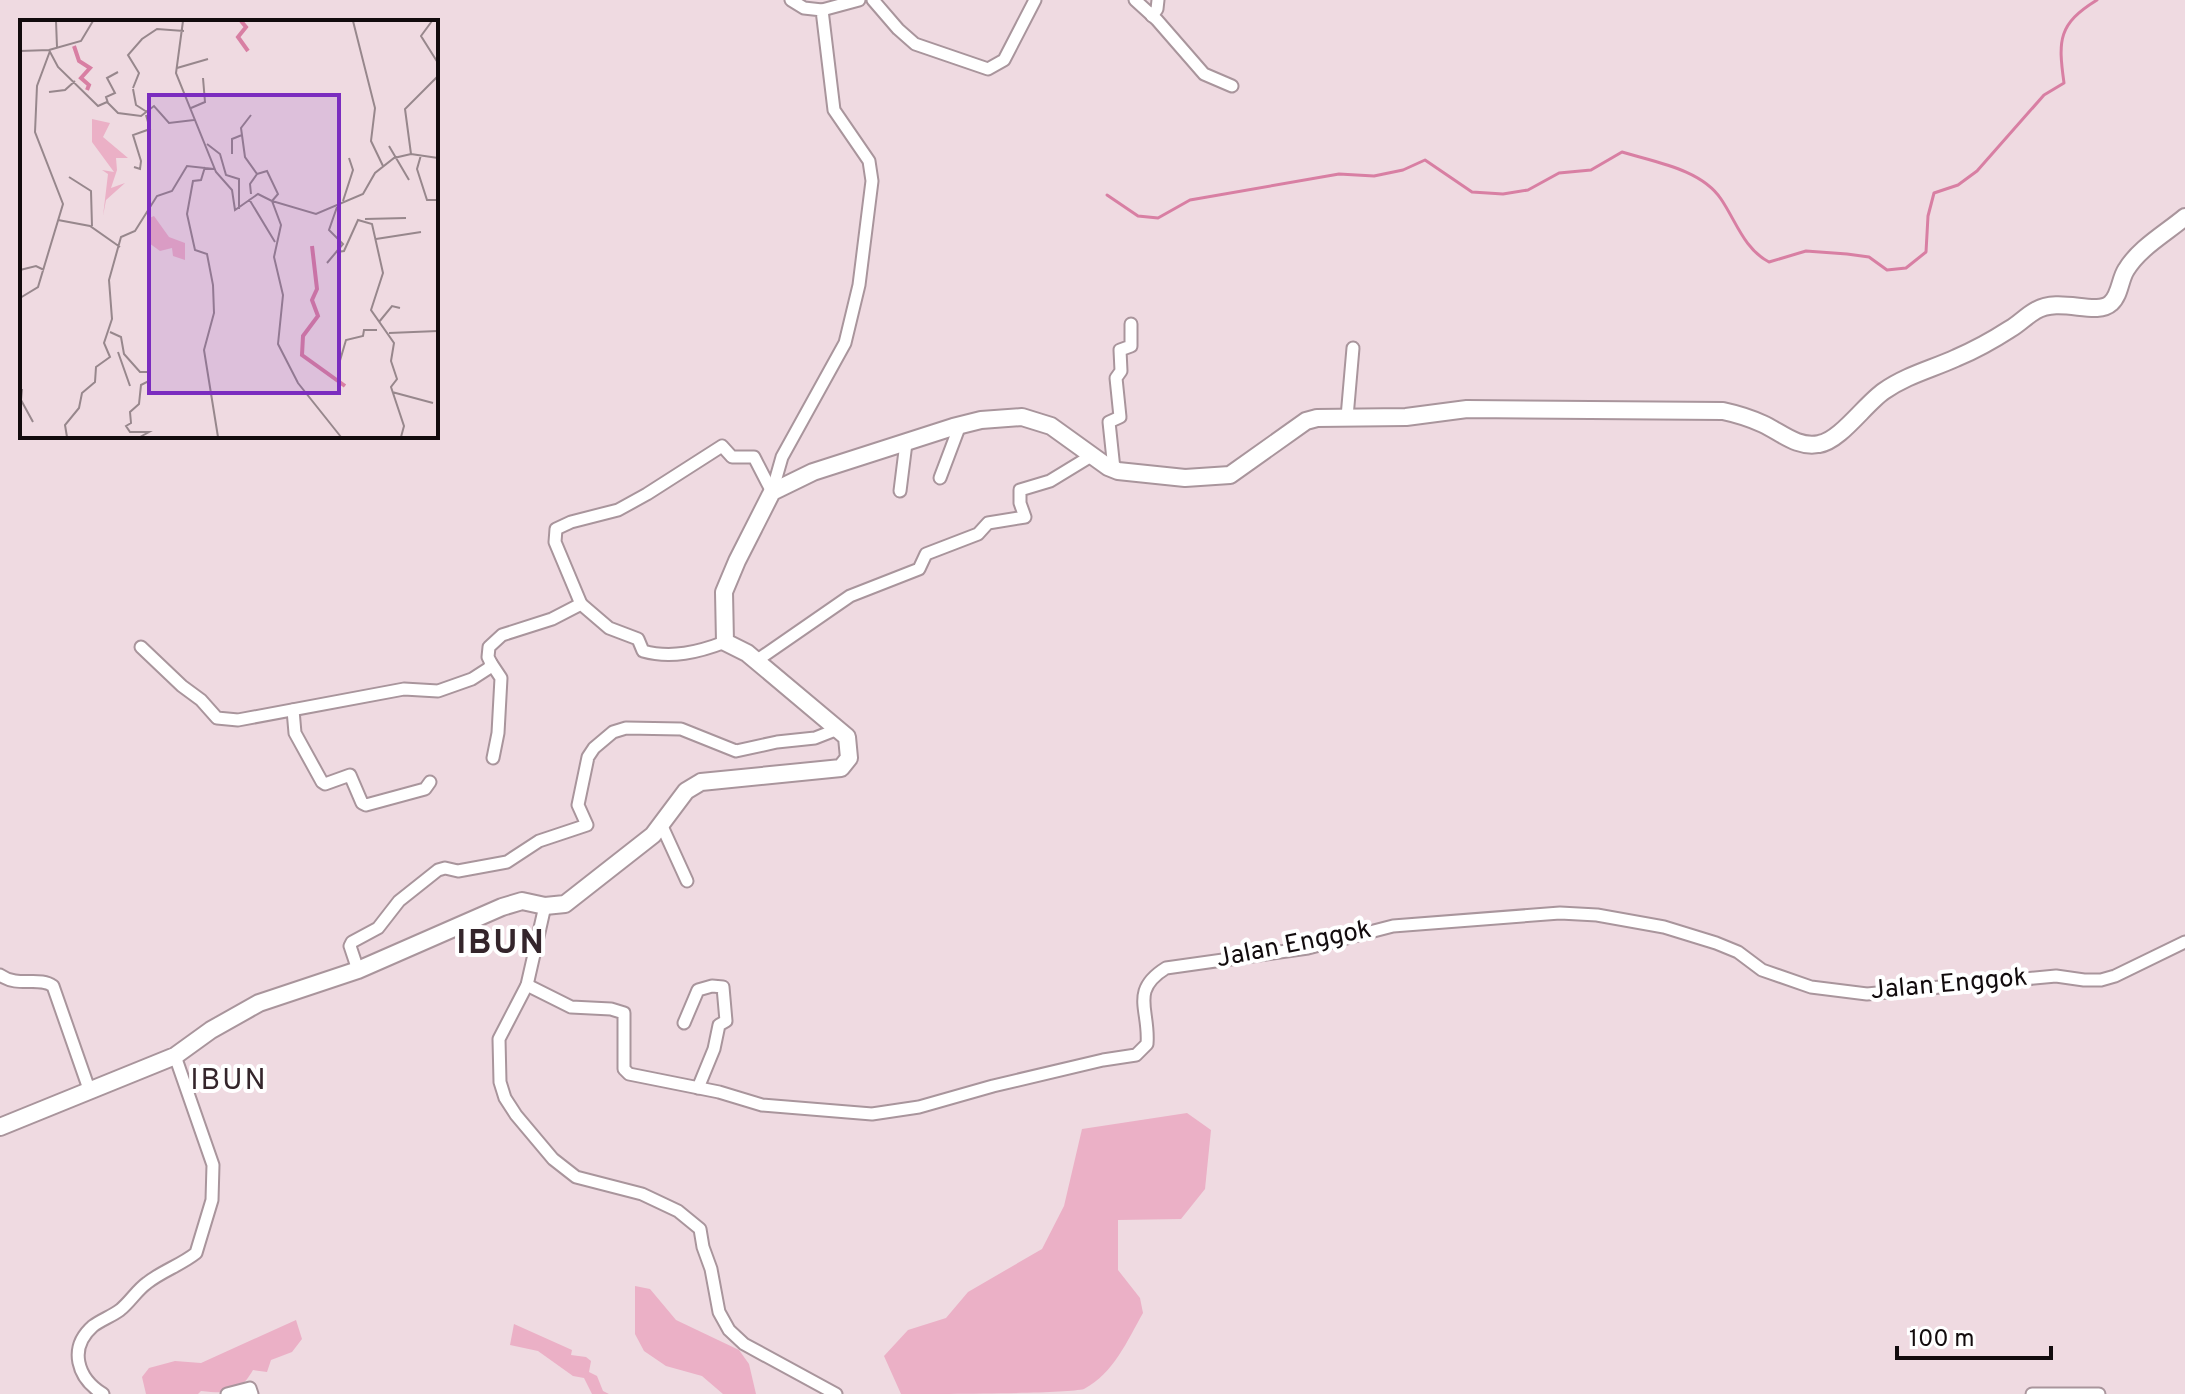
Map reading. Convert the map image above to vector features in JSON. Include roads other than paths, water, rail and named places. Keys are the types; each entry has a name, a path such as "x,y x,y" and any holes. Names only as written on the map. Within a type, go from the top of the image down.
{"main road":[{"path":"0,1127 175,1056 211,1030 259,1003 358,970 502,907 522,901 545,906 565,904 628,857 661,824 686,791 701,782 837,771 845,765 850,751 847,737 756,661 725,642 724,592 772,492 813,472 960,425 1022,417 1051,426 1114,469 1132,474 1185,478 1230,475 1306,421 1317,418 1406,417 1467,409 1723,411 1742,415 1788,439 1809,446 1824,444 1884,391 1915,373 1957,358 1984,344 2036,310 2051,304 2088,308 2104,307 2111,303 2125,271 2137,256 2185,217"}],"street":[{"path":"791,0 804,8 822,10 859,0"},
{"path":"873,0 915,44 988,69 1004,60 1035,0"},
{"path":"1135,0 1204,74 1232,86"},
{"path":"1152,16 1158,0"},
{"path":"772,492 782,457 845,343 859,285 872,181 869,161 834,110 822,10"},
{"path":"1114,469 1109,422 1120,417 1117,376 1121,371 1120,350 1131,347 1131,324"},
{"path":"1347,417 1353,348"},
{"path":"940,478 960,425"},
{"path":"900,491 906,443"},
{"path":"725,642 681,654 643,651 638,639 609,628 581,604 555,542 556,529 618,510 722,446 732,457 754,457 772,492"},
{"path":"756,661 850,596 922,568 926,554 978,534 988,523 1025,517 1020,490 1050,481 1091,456"},
{"path":"493,758 498,733 501,678 487,653 489,647 502,635 552,619 581,604"},
{"path":"141,647 217,718 238,720 404,689 438,691 472,679 489,668 491,663"},
{"path":"293,710 295,733 325,784 350,775 362,803 366,805 425,789 430,782"},
{"path":"358,970 350,946 352,942 378,928 399,901 433,873 445,868 458,871 507,862 539,841 587,825 578,805 588,757 613,732 626,728 681,729 736,751 815,738 838,729"},
{"path":"661,824 687,881"},
{"path":"545,906 527,985 499,1039 497,1059 505,1098 553,1159 576,1177 642,1194 678,1211 700,1229 719,1312 729,1330 744,1344 836,1394"},
{"name":"Jalan Enggok","path":"527,985 571,1007 611,1009 624,1013 625,1072 762,1105 848,1114 895,1112 993,1086 1136,1055 1147,1044 1142,1000 1144,992 1151,979 1166,968 1308,948 1393,926 1560,913 1597,915 1664,927 1716,943 1738,952 1762,970 1811,987 1867,994 2045,976 2101,980 2185,942"},
{"path":"0,975 9,981 46,981 53,986 89,1089"},
{"path":"684,1023 698,990 723,987 726,1021 719,1025 714,1049 698,1088"},
{"path":"103,1394 94,1389 78,1367 77,1354 81,1341 93,1327 122,1308 145,1284 196,1253 212,1200 213,1165 175,1056"},
{"path":"227,1394 250,1388 252,1394"},
{"path":"2032,1394 2099,1394"}],"waterway":[{"path":"1107,195 1138,216 1158,218 1190,200 1339,174 1374,176 1403,170 1425,160 1472,192 1503,194 1528,190 1559,173 1591,170 1622,152 1676,168 1702,180 1721,199 1753,250 1769,262 1806,251 1869,257 1887,270 1906,268 1926,252 1928,216 1934,193 1958,185 1977,171 2044,95 2064,83 2061,55 2064,34 2075,17 2097,0"}],"district":[{"name":"IBUN","path":"501,944"},
{"name":"IBUN","path":"229,1081"}]}
